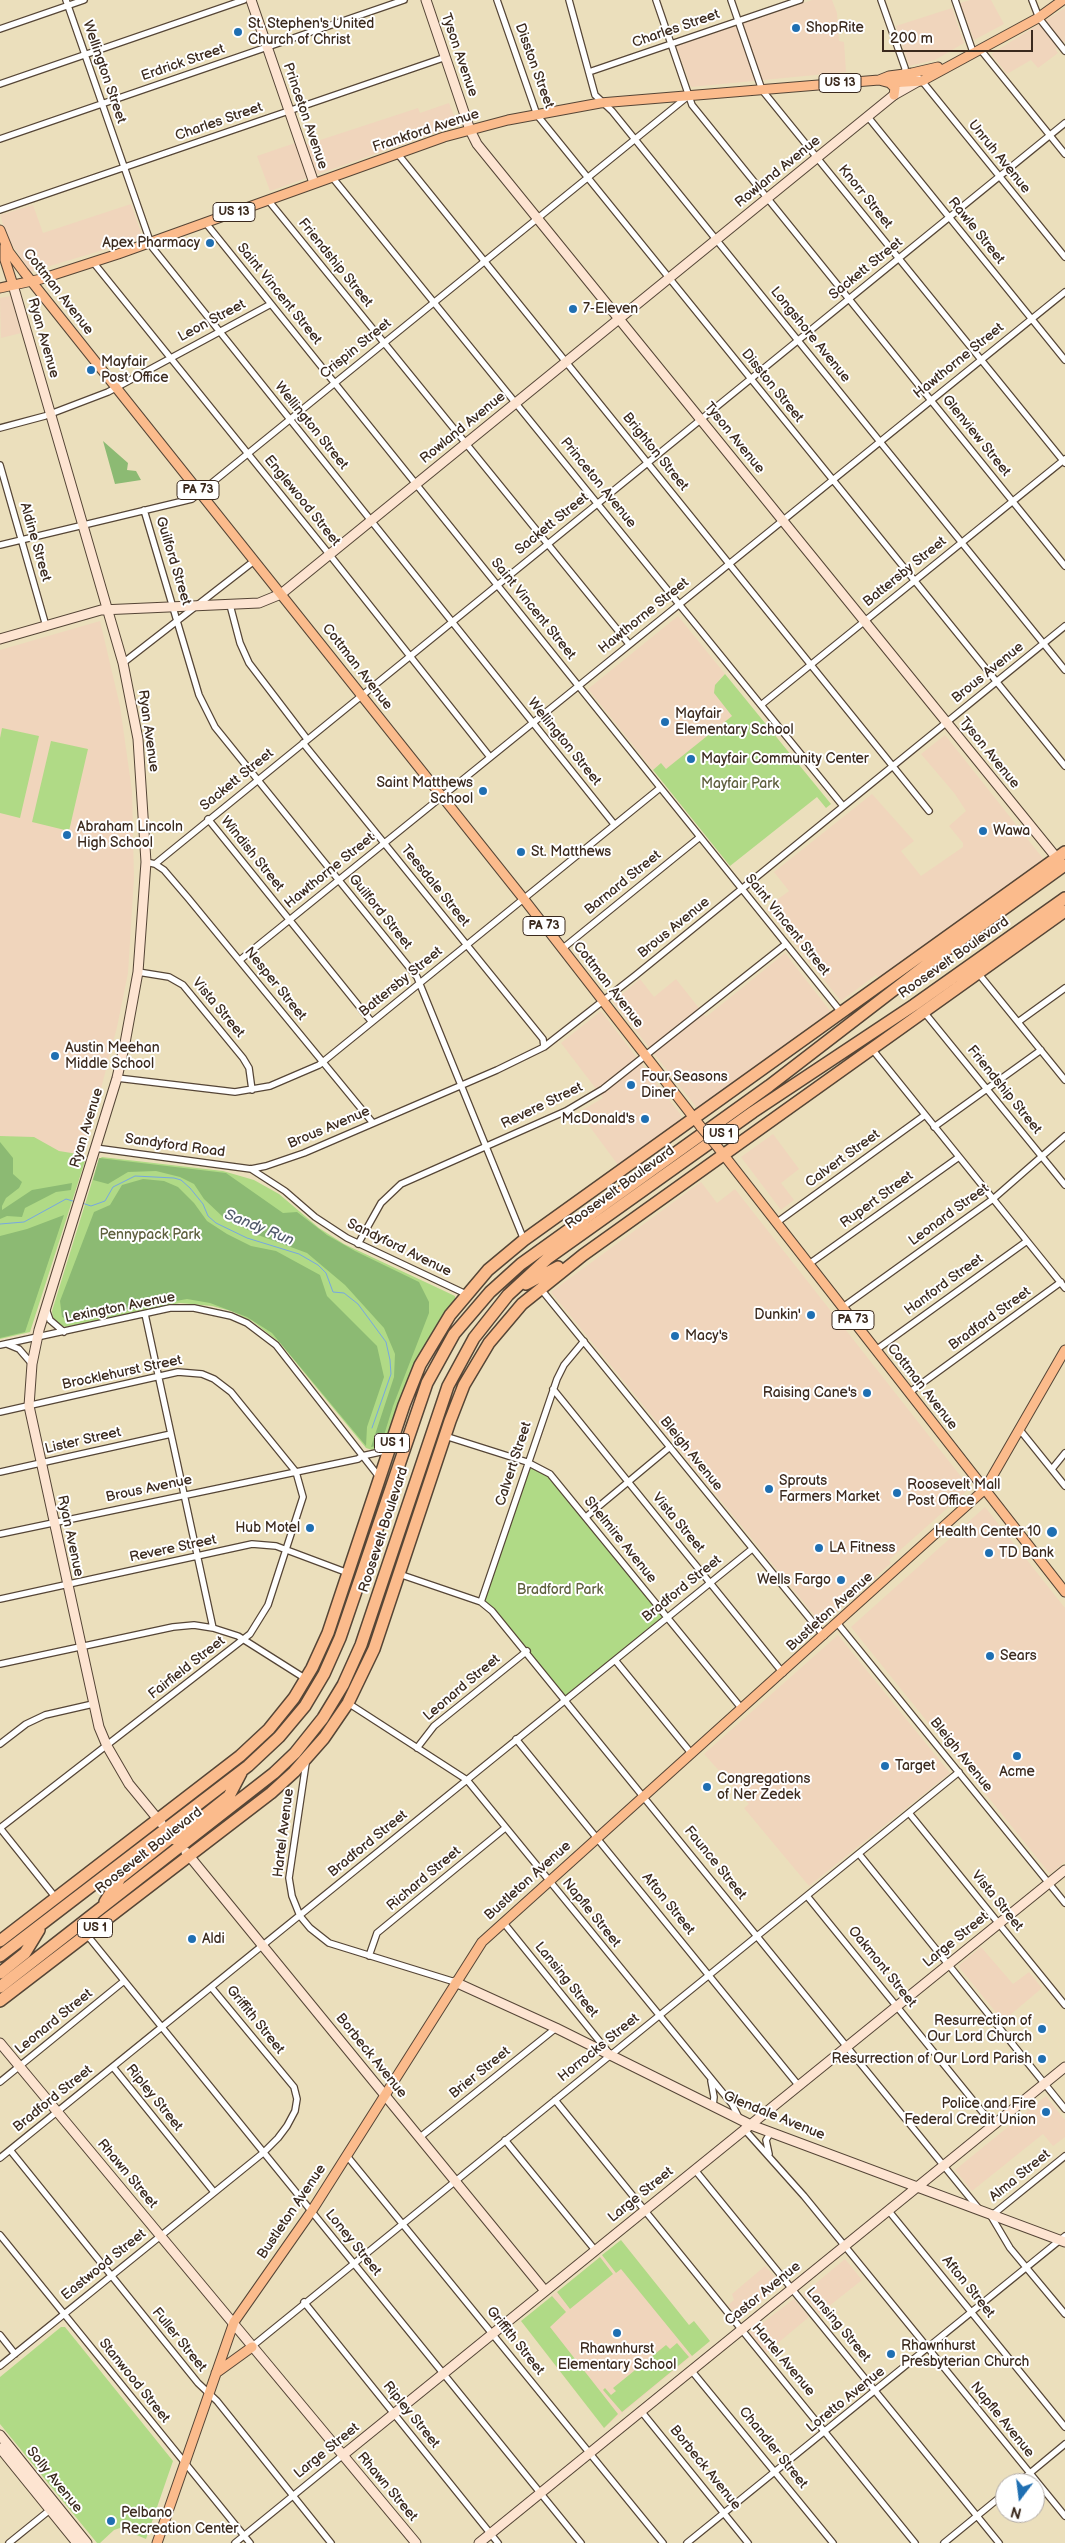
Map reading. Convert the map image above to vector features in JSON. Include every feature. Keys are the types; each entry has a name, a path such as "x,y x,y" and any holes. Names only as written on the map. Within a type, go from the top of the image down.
{"highway":[{"name":"Roosevelt Boulevard","path":"0,1987 104,1906 120,1878 229,1796 242,1771 279,1737 311,1695 335,1650 427,1383 454,1334 480,1302 522,1264 769,1086 1063,862"},
{"name":"Roosevelt Boulevard","path":"0,1941 260,1738 286,1709 306,1679 324,1645 389,1450 420,1365 442,1326 466,1294 499,1260 524,1240 698,1123 841,1012 1063,862"},
{"name":"Roosevelt Boulevard","path":"0,1956 67,1905 279,1768 305,1741 330,1707 350,1672 361,1645 443,1400 460,1362 482,1327 508,1295 548,1258 760,1106 921,1000 1065,898"},
{"name":"Roosevelt Boulevard","path":"0,2001 270,1793 306,1760 324,1738 348,1703 368,1664 445,1436 464,1386 482,1352 514,1313 540,1288 583,1254 1065,911"},
{"path":"978,973 1029,923"},
{"path":"814,1033 871,1007"},
{"path":"508,1295 583,1254"},
{"path":"414,1529 420,1467"},
{"path":"354,1598 356,1549"},
{"path":"25,1922 67,1905"},
{"path":"77,1926 119,1910"},
{"path":"0,1973 25,1953 47,1921"}],"main road":[{"name":"Frankford Avenue","path":"0,288 31,281 93,262 397,153 470,130 603,103 879,80 889,76 908,76 922,80 1038,18 1063,0"},
{"name":"Frankford Avenue","path":"879,80 890,83 953,63"},
{"path":"890,83 894,86 894,95"},
{"name":"Cottman Avenue","path":"0,230 4,243 31,281 523,898 601,1001 1063,1587"},
{"path":"4,243 5,260 13,286"},
{"name":"Bustleton Avenue","path":"156,2543 234,2322 311,2212 482,1942 548,1880 598,1838 691,1753 838,1624 984,1489 1065,1350"},
{"path":"216,2373 254,2345"}],"street":[{"path":"0,29 67,3 84,0"},
{"path":"0,84 244,0"},
{"name":"Princeton Avenue","path":"251,0 314,183"},
{"name":"Erdrick Street","path":"0,140 404,0"},
{"name":"Tyson Avenue","path":"426,0 470,130 477,144 946,722 1063,862"},
{"name":"Disston Street","path":"497,0 537,115 1065,766"},
{"name":"Longshore Avenue","path":"569,0 595,95 635,139 1065,670"},
{"name":"Glenview Street","path":"656,0 693,107 1065,566"},
{"name":"Knorr Street","path":"731,0 762,90 1064,461"},
{"name":"Charles Street","path":"589,72 800,0"},
{"path":"882,0 908,76"},
{"path":"955,0 976,51 1065,154"},
{"path":"1032,0 1038,18 1065,51"},
{"name":"Wellington Street","path":"67,3 149,242 614,824"},
{"name":"Charles Street","path":"0,210 446,58"},
{"name":"Rowland Avenue","path":"0,639 100,610 265,602 281,594 894,95 922,80"},
{"name":"Rowland Avenue","path":"886,102 914,88 922,80"},
{"name":"Unruh Avenue","path":"922,80 1065,257"},
{"name":"Crispin Street","path":"0,545 192,499 689,96"},
{"name":"Rawle Street","path":"868,117 1065,360"},
{"name":"Sackett Street","path":"156,864 208,819 1065,124"},
{"name":"Brighton Street","path":"397,153 929,811"},
{"name":"Princeton Avenue","path":"332,177 843,806"},
{"name":"Friendship Street","path":"268,200 629,644"},
{"name":"Saint Vincent Street","path":"205,222 841,1012"},
{"name":"Englewood Street","path":"93,262 330,554 490,757"},
{"name":"Ryan Avenue","path":"13,286 52,414 123,663 140,763 146,862 138,972 117,1078 37,1338 32,1364 29,1406 80,1647 93,1704 106,1746 129,1784 174,1837"},
{"name":"Hawthorne Street","path":"240,960 1065,292"},
{"name":"Leon Street","path":"0,428 52,414 116,387 271,304"},
{"name":"Battersby Street","path":"761,706 1064,461"},
{"name":"Aldine Street","path":"0,466 46,626"},
{"name":"Guilford Street","path":"144,510 199,696 215,727 420,982 524,1240"},
{"path":"123,663 254,560"},
{"name":"Teesdale Street","path":"230,605 240,643 249,663 305,741 384,842 543,1038 544,1047"},
{"name":"Brous Avenue","path":"251,1169 304,1153 544,1047 1065,626"},
{"name":"Battersby Street","path":"117,1078 215,1091 252,1090 288,1079 322,1061 660,788"},
{"name":"Windish Street","path":"208,819 371,1021"},
{"name":"Barnard Street","path":"562,948 700,837"},
{"path":"146,862 156,864"},
{"name":"Nesper Street","path":"156,864 164,870 240,960 373,1123"},
{"name":"Revere Street","path":"358,1244 381,1203 401,1184 566,1111 603,1089 786,944"},
{"name":"Vista Street","path":"138,972 169,977 183,985 243,1058 249,1068 252,1090"},
{"path":"978,973 1065,1080"},
{"path":"1018,1022 1065,988"},
{"name":"Friendship Street","path":"924,1012 1065,1185"},
{"path":"872,1050 1063,1285"},
{"path":"934,1127 1041,1050"},
{"name":"Calvert Street","path":"776,1223 925,1115"},
{"name":"Leonard Street","path":"843,1307 993,1199 1065,1136"},
{"name":"Sandyford Road","path":"95,1148 251,1169"},
{"name":"Rupert Street","path":"810,1264 959,1157"},
{"name":"Sandyford Avenue","path":"251,1169 285,1191 334,1230 358,1244 466,1294"},
{"name":"Hanford Street","path":"876,1350 1027,1240"},
{"name":"Bradford Street","path":"910,1392 1063,1285"},
{"name":"Bleigh Avenue","path":"540,1288 824,1636"},
{"name":"Lexington Avenue","path":"0,1345 170,1308 194,1308 231,1316 247,1323 276,1345 380,1478"},
{"path":"46,1309 50,1320 64,1332"},
{"path":"145,1314 213,1628"},
{"name":"Calvert Street","path":"481,1602 553,1389 564,1365 584,1341"},
{"path":"7,1344 19,1349 32,1364"},
{"name":"Brocklehurst Street","path":"0,1412 159,1376 190,1372 202,1374 223,1384 296,1472"},
{"name":"Vista Street","path":"553,1389 783,1673"},
{"path":"1020,1430 1065,1486"},
{"name":"Lister Street","path":"0,1472 171,1434"},
{"name":"Shelmire Avenue","path":"445,1436 527,1462 550,1474 742,1709"},
{"path":"586,1517 670,1447"},
{"path":"362,1456 389,1450"},
{"path":"1052,1469 1065,1453"},
{"name":"Brous Avenue","path":"0,1534 184,1494 358,1460 362,1456"},
{"name":"Fairfield Street","path":"0,1828 244,1639 258,1625 266,1610 302,1504 302,1490 296,1472"},
{"name":"Revere Street","path":"0,1599 252,1544 271,1545 348,1573"},
{"name":"Bradford Street","path":"0,2158 752,1549"},
{"name":"Faunce Street","path":"399,1574 481,1602 492,1611 566,1699 980,2211"},
{"name":"Bleigh Avenue","path":"838,1624 1065,1903"},
{"path":"0,1664 184,1625 213,1628 244,1639 306,1679"},
{"name":"Leonard Street","path":"417,1748 434,1726 526,1651"},
{"path":"615,1660 691,1753"},
{"name":"Napfle Street","path":"348,1703 467,1780 658,2016 732,2104 740,2120"},
{"path":"0,1744 26,1724 45,1715 93,1704"},
{"name":"Afton Street","path":"516,1739 799,2086"},
{"name":"Hartel Avenue","path":"306,1760 289,1878 292,1896 300,1916 310,1928 329,1943 455,1982"},
{"name":"Horrocks Street","path":"254,2345 304,2302 959,1772"},
{"name":"Vista Street","path":"909,1813 1065,2005"},
{"path":"0,1828 56,1898"},
{"name":"Richard Street","path":"369,1956 377,1933 505,1828"},
{"name":"Borbeck Avenue","path":"174,1837 545,2291"},
{"path":"859,1854 1065,2109"},
{"name":"Large Street","path":"236,2543 1065,1870"},
{"name":"Oakmont Street","path":"807,1896 993,2125"},
{"name":"Lansing Street","path":"503,1922 611,2055"},
{"name":"Loney Street","path":"87,1935 581,2543"},
{"name":"Leonard Street","path":"0,2082 124,1981"},
{"name":"Glendale Avenue","path":"455,1982 611,2055 740,2120 748,2127 771,2132 991,2216 1063,2239"},
{"name":"Griffith Street","path":"212,1987 294,2087 297,2099 295,2111 289,2122"},
{"name":"Brier Street","path":"419,2138 556,2028"},
{"name":"Rhawn Street","path":"0,2043 254,2345 416,2543"},
{"name":"Ripley Street","path":"113,2067 214,2192"},
{"name":"Castor Avenue","path":"479,2543 1065,2067"},
{"path":"711,2078 714,2097 712,2106"},
{"name":"Hartel Avenue","path":"555,2100 916,2543"},
{"name":"Eastwood Street","path":"0,2366 263,2152 278,2138 289,2122"},
{"path":"748,2127 845,2246"},
{"path":"770,2156 766,2140 771,2132"},
{"path":"505,2140 595,2250"},
{"name":"Fuller Street","path":"10,2150 331,2543"},
{"name":"Griffith Street","path":"347,2156 663,2543"},
{"name":"Alma Street","path":"991,2216 1065,2156"},
{"name":"Lansing Street","path":"695,2170 999,2543"},
{"name":"Afton Street","path":"888,2210 1065,2427"},
{"path":"991,2216 1010,2248 1065,2314"},
{"name":"Stanwood Street","path":"0,2235 250,2543"},
{"name":"Loretto Avenue","path":"687,2543 827,2432 1063,2239"},
{"name":"Napfle Avenue","path":"845,2246 1030,2473"},
{"name":"Ripley Street","path":"304,2302 498,2543"},
{"path":"0,2335 15,2354"},
{"name":"Chandler Street","path":"692,2370 834,2543"},
{"name":"Borbeck Avenue","path":"641,2411 748,2543"},
{"name":"Solly Avenue","path":"0,2435 77,2543"},
{"path":"1030,2473 1065,2444"},
{"name":"Solly Avenue","path":"0,2448 87,2543"},
{"name":"Napfle Avenue","path":"1045,2491 1065,2516"},
{"path":"944,2543 995,2501"},
{"path":"8,2543 53,2507"}],"shaded area":[{"path":"812,0 832,0 837,13 839,41 844,42 846,72 691,87 676,46"},
{"path":"970,0 991,0 1004,24 974,40 960,3"},
{"path":"952,8 964,43 935,60 909,66 896,26"},
{"path":"1065,8 1065,41 1055,49 1058,53 1038,68 1031,60 1007,74 991,54"},
{"path":"449,103 458,125 270,191 257,156 295,143 296,147 308,144 418,108 420,113"},
{"path":"131,204 143,238 30,272 7,237 0,215 33,205 43,233"},
{"path":"11,296 21,333 1,338 0,298"},
{"path":"678,616 725,674 719,679 732,716 666,770 661,764 653,770 588,689"},
{"name":"Abraham Lincoln High School","path":"100,621 120,706 132,791 134,878 128,973 117,1027 84,1154 74,1154 59,1152 29,1138 0,1136 0,650"},
{"path":"945,735 1045,861 880,980 876,975 841,1001 766,908 789,891 774,872 872,794 914,841 901,851 921,876 963,847 963,843 949,826 966,811 955,794 921,754"},
{"path":"785,953 831,1012 697,1108 613,1002 640,979 654,997 676,979 706,1017"},
{"path":"601,1011 681,1115 681,1120 618,1165 579,1112 603,1098 561,1043"},
{"path":"773,1134 799,1169 781,1183 794,1200 781,1210 741,1157"},
{"path":"701,1182 717,1203 735,1189 970,1488 889,1560 891,1563 822,1625 551,1292"},
{"path":"985,1507 1065,1608 1065,1862 1050,1874 851,1627"},
{"path":"838,1635 950,1773 809,1886 744,1808 749,1804 704,1754"},
{"path":"981,1947 1013,1984 1029,1972 1042,1988 1003,2021 958,1966"},
{"path":"1046,2096 1065,2120 1065,2137 1053,2146 1043,2134 972,2191 955,2170"},
{"name":"Rhawnhurst Elementary School","path":"621,2240 689,2325 694,2321 710,2341 604,2428 521,2321"},
{"path":"845,2259 862,2280 819,2314 803,2294"},
{"path":"765,2266 782,2284 740,2320 728,2305 734,2300 732,2294"},
{"path":"794,2299 809,2317 766,2353 749,2333"}],"green space":[{"path":"103,441 128,463 127,470 136,471 141,480 115,484"},
{"name":"Mayfair Park","path":"725,674 831,804 826,808 817,797 730,866 653,770 661,763 666,769 732,716 714,693 715,685"},
{"path":"2,728 39,736 20,818 0,813 0,738"},
{"path":"51,741 88,749 69,831 32,822"},
{"name":"Pennypack Park","path":"0,1136 34,1137 59,1151 84,1155 86,1158 30,1332 0,1339"},
{"path":"0,1142 13,1158 13,1174 22,1182 19,1188 6,1198 2,1210 32,1190 72,1183 71,1190 56,1192 25,1208 22,1217 7,1216 0,1219"},
{"name":"Pennypack Park","path":"102,1157 223,1171 254,1180 279,1194 319,1228 344,1244 455,1296 455,1302 386,1446 372,1450 366,1448 279,1342 252,1321 231,1311 212,1306 180,1303 66,1327 59,1325 53,1319 52,1311 99,1159"},
{"path":"99,1158 226,1173 283,1213 297,1212 327,1235 355,1251 419,1282 429,1302 429,1313 393,1406 381,1445 371,1447 394,1377 395,1354 384,1328 345,1285 307,1253 258,1235 223,1217 204,1199 194,1184 180,1177 156,1171 128,1172 108,1184 93,1180"},
{"path":"143,1179 164,1181 178,1187 194,1203 207,1221 227,1234 251,1246 276,1251 320,1275 327,1296 377,1346 384,1377 367,1427 366,1446 272,1333 247,1317 210,1303 187,1299 71,1320 62,1317 60,1301 94,1212 110,1205 122,1185"},
{"path":"64,1215 25,1332 0,1338 0,1236 27,1229"},
{"name":"Bradford Park","path":"527,1462 550,1474 666,1618 566,1699 481,1602"},
{"path":"621,2240 689,2325 694,2321 710,2341 692,2356 621,2269 616,2273 602,2255"},
{"path":"600,2257 613,2274 570,2309 557,2292"},
{"path":"552,2296 566,2312 550,2327 618,2414 604,2428 521,2321"},
{"path":"61,2327 65,2327 173,2461 146,2539 120,2528 114,2530 100,2543 97,2543 0,2424 0,2377"},
{"path":"677,2343 689,2357 622,2412 603,2390 605,2388 611,2395 616,2391 613,2388 666,2345 670,2349"}],"waterway":[{"name":"Sandy Run","path":"82,1203 91,1206 105,1201 113,1187 135,1176 174,1178 181,1180 190,1188 203,1204 208,1216 216,1223 247,1238 299,1254 318,1265 326,1273 333,1292 344,1293 358,1304 386,1342 391,1374 372,1428"},
{"name":"Sandy Run","path":"0,1224 24,1222 66,1199 76,1202"}],"place":[{"name":"ShopRite","path":"796,28"},
{"name":"St. Stephen's United Church of Christ","path":"238,32"},
{"name":"Apex Pharmacy","path":"210,243"},
{"name":"7-Eleven","path":"573,309"},
{"name":"Mayfair Post Office","path":"91,370"},
{"name":"Mayfair Elementary School","path":"665,722"},
{"name":"Mayfair Community Center","path":"691,759"},
{"name":"Saint Matthews School","path":"483,791"},
{"name":"Wawa","path":"983,831"},
{"name":"Abraham Lincoln High School","path":"67,835"},
{"name":"St. Matthews","path":"521,852"},
{"name":"Austin Meehan Middle School","path":"55,1056"},
{"name":"Four Seasons Diner","path":"631,1085"},
{"name":"McDonald's","path":"645,1119"},
{"name":"Dunkin'","path":"811,1315"},
{"name":"Macy's","path":"675,1336"},
{"name":"Raising Cane's","path":"867,1393"},
{"name":"Sprouts Farmers Market","path":"769,1489"},
{"name":"Roosevelt Mall Post Office","path":"897,1493"},
{"name":"Hub Motel","path":"310,1528"},
{"name":"Health Center 10","path":"1052,1532"},
{"name":"LA Fitness","path":"819,1548"},
{"name":"TD Bank","path":"989,1553"},
{"name":"Wells Fargo","path":"841,1580"},
{"name":"Sears","path":"990,1656"},
{"name":"Acme","path":"1017,1756"},
{"name":"Target","path":"885,1766"},
{"name":"Congregations of Ner Zedek","path":"707,1787"},
{"name":"Aldi","path":"192,1939"},
{"name":"Resurrection of Our Lord Church","path":"1042,2029"},
{"name":"Resurrection of Our Lord Parish","path":"1042,2059"},
{"name":"Police and Fire Federal Credit Union","path":"1046,2112"},
{"name":"Rhawnhurst Elementary School","path":"617,2333"},
{"name":"Rhawnhurst Presbyterian Church","path":"891,2354"},
{"name":"Pelbano Recreation Center","path":"111,2521"}]}
